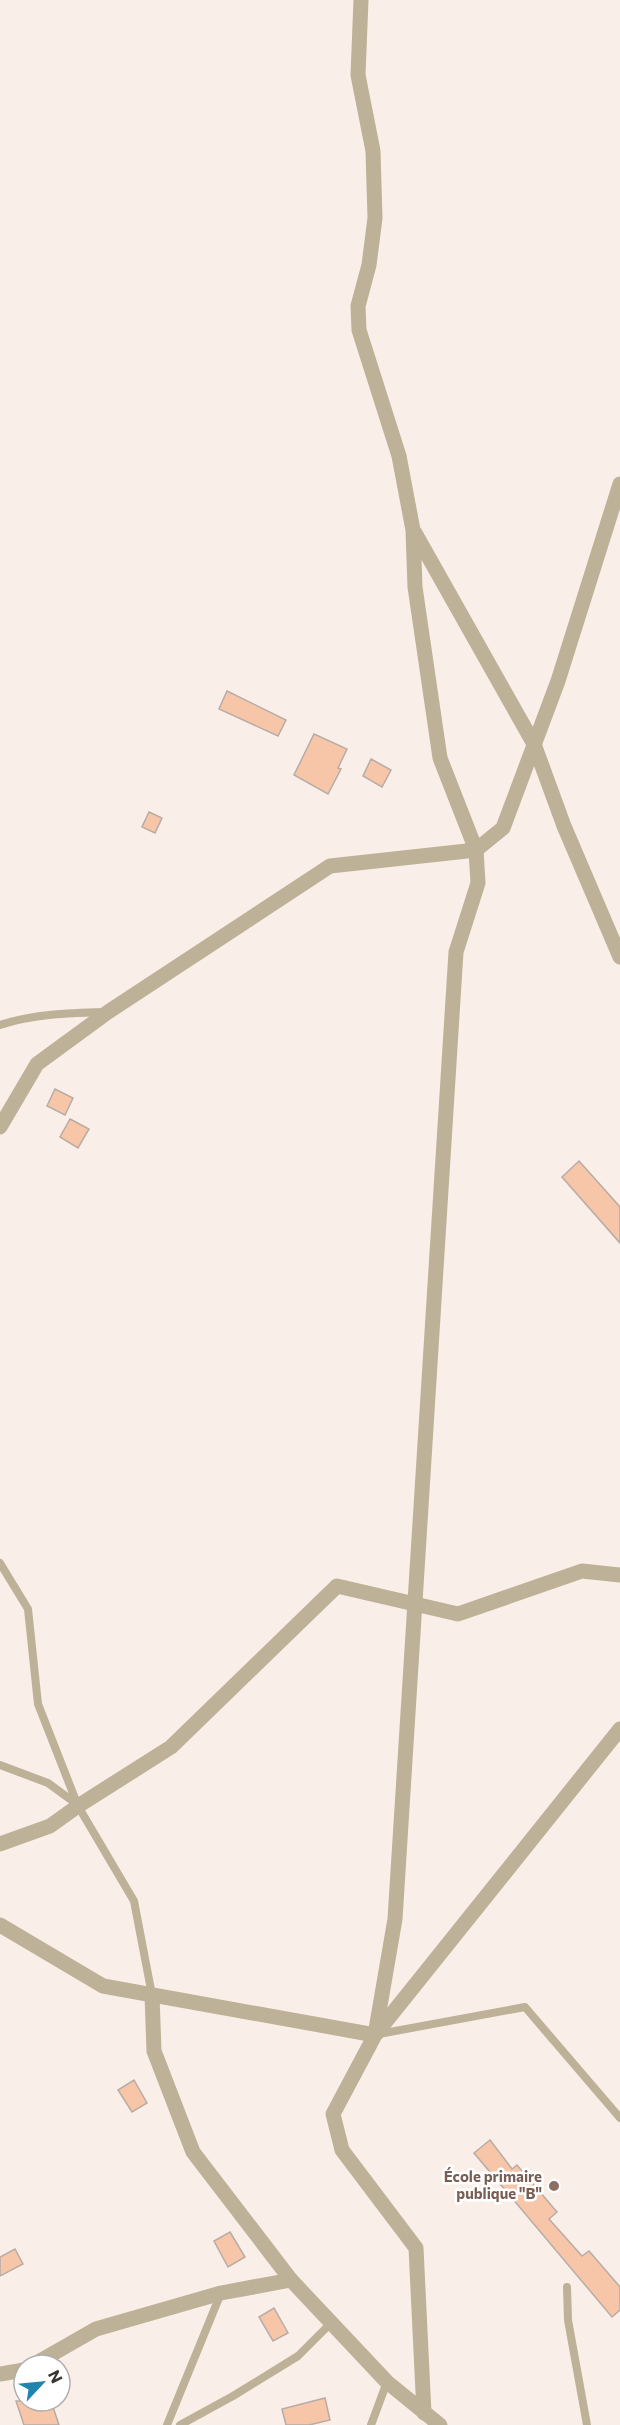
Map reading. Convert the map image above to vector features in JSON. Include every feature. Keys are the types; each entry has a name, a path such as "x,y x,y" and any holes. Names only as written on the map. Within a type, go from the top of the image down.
{"street":[{"path":"360,0 358,75 373,151 375,218 369,265 358,306 358,330 399,456 413,530 415,587 440,758 476,850 478,883 456,952 395,1919 375,2035"},
{"path":"0,1127 37,1064 108,1012 330,866 476,850 503,828 558,681 620,484"},
{"path":"413,530 534,744 564,826 620,957"},
{"path":"0,1844 50,1826 171,1747 337,1586 458,1614 582,1571 620,1575"},
{"path":"433,2421 416,2248 342,2150 333,2114 375,2035 620,1729"},
{"path":"0,1924 103,1986 375,2035"},
{"path":"152,1995 154,2051 193,2152 291,2280 330,2324 387,2382 433,2421"},
{"path":"54,2353 96,2329 221,2293 291,2280"}],"lane":[{"path":"0,1025 14,1020 70,1013 108,1012"},
{"path":"0,1563 28,1609 38,1704 78,1806 134,1901 152,1995"},
{"path":"0,1765 48,1783 78,1806"},
{"path":"375,2035 525,2007 620,2118"},
{"path":"567,2287 568,2320 587,2425"},
{"path":"167,2425 221,2293"},
{"path":"180,2425 298,2356 330,2324"},
{"path":"371,2425 387,2382"}],"building":[{"path":"227,691 286,720 278,736 219,709"},
{"path":"314,734 347,749 338,768 341,769 328,794 294,775"},
{"path":"371,759 391,770 382,787 363,776"},
{"path":"149,812 162,818 155,833 142,827"},
{"path":"55,1089 73,1098 65,1115 47,1106"},
{"path":"70,1119 89,1129 78,1148 60,1137"},
{"path":"579,1161 620,1207 620,1243 562,1177"},
{"path":"134,2080 147,2103 132,2112 118,2090"},
{"path":"490,2140 512,2169 517,2165 557,2212 549,2219 582,2256 589,2251 620,2287 620,2310 612,2317 474,2153"},
{"path":"230,2232 245,2257 228,2267 214,2241"},
{"path":"15,2249 23,2264 0,2276 0,2257"},
{"path":"274,2308 288,2333 273,2341 259,2317"},
{"path":"325,2398 330,2420 309,2425 286,2425 282,2409"},
{"path":"20,2413 55,2413 59,2425 24,2425"}],"place":[{"name":"École primaire publique \"B\"","path":"554,2186"}]}
